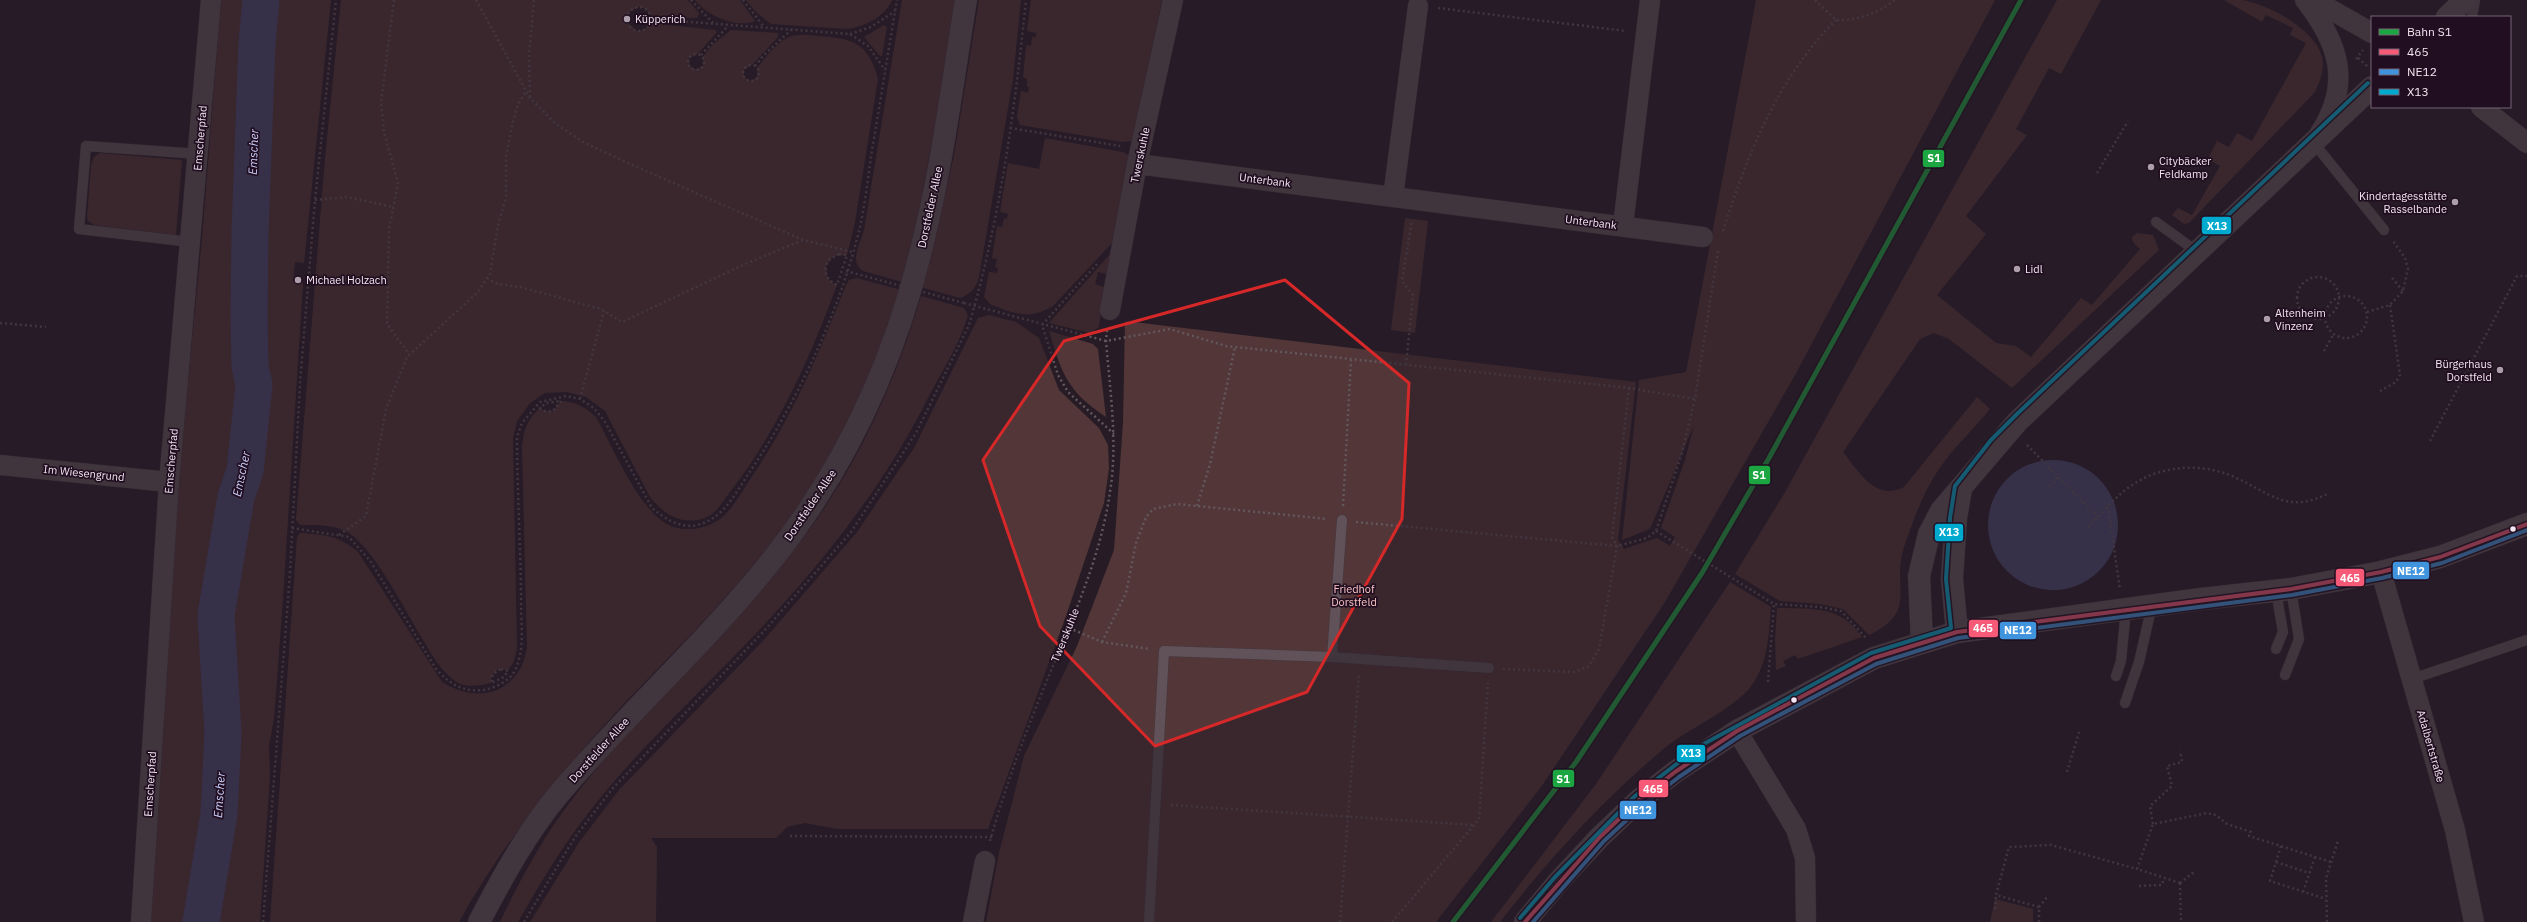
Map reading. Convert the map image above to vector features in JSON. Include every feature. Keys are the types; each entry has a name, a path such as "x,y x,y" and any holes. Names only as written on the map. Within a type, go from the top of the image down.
{"main road":[{"name":"Dorstfelder Allee","path":"479,922 524,844 557,796 752,583 806,515 838,465 869,403 905,310 929,215 966,0"},
{"path":"2448,16 2465,0"},
{"path":"1922,642 1919,576 1929,534 1941,511 2017,422 2314,141 2370,77"},
{"path":"1957,632 1952,579 1956,518 1961,488"},
{"path":"1526,922 1559,881 1639,800 1704,751 1874,658 1957,632 2124,602 2152,605 2284,590 2381,572 2440,557 2527,524"}],"street":[{"name":"Emscherpfad","path":"141,922 169,482 199,154 210,0"},
{"name":"Twerskuhle","path":"1110,310 1139,157 1173,0"},
{"name":"Unterbank","path":"1623,226 1650,0"},
{"path":"2305,0 2323,25 2333,43 2338,64 2337,98 2324,126 2314,141"},
{"path":"2314,0 2371,32"},
{"path":"1393,197 1418,6"},
{"path":"2482,108 2527,143"},
{"name":"Unterbank","path":"1139,157 1393,197 1623,226 1711,241"},
{"name":"Im Wiesengrund","path":"0,465 169,482"},
{"name":"Adalbertstraße","path":"2381,572 2455,830 2474,922"},
{"path":"1737,732 1796,829 1805,858 1806,922"},
{"path":"973,922 985,861"}],"lane":[{"path":"2472,16 2475,0"},
{"path":"2314,141 2384,230"},
{"path":"191,242 79,229 86,146 199,154"},
{"path":"2156,222 2196,251"},
{"path":"1332,657 1342,520"},
{"path":"2276,649 2283,632 2284,590"},
{"path":"2284,590 2299,639 2285,675"},
{"path":"2116,676 2121,661 2124,602"},
{"path":"2125,703 2139,662 2152,605"},
{"path":"2412,679 2527,640"},
{"path":"1149,922 1154,804 1164,651 1332,657 1489,668"}],"path":[{"path":"263,922 292,528 300,383 315,200 336,0"},
{"path":"394,0 381,104 384,132 398,183 389,229 387,324 409,355"},
{"path":"476,0 508,54 517,77 530,98 555,123 583,142 803,240 852,252"},
{"path":"530,98 529,54 534,0"},
{"path":"692,0 714,24"},
{"path":"743,0 764,27"},
{"path":"292,528 349,538 371,562 436,669 449,682 459,688 473,691 498,685 506,681 515,671 521,644 517,437 522,423 530,411 540,402 552,397 566,396 580,399 594,408 605,422 652,508 664,518 679,525 696,526 708,521 728,505 776,434 819,345 846,271 860,227 897,0"},
{"path":"524,922 575,837 613,788 764,631 851,532 916,433 969,325 988,252 1010,128 1026,0"},
{"path":"1815,0 1836,20 1848,21 1873,14 1895,0"},
{"path":"1418,6 1646,33"},
{"path":"639,7 649,12 651,20 645,29 637,30 630,26 627,15 632,9 639,7"},
{"path":"651,20 850,34 871,27 895,11"},
{"path":"1723,232 1744,165 1760,130 1782,89 1821,34 1836,20"},
{"path":"701,55 728,25"},
{"path":"755,66 758,70 758,77 751,81 746,79 743,72 745,68 755,66 762,56 791,30"},
{"path":"850,34 868,46 885,70"},
{"path":"693,54 701,55 704,59 703,66 696,69 691,68 688,63 689,58 693,54"},
{"path":"2358,58 2370,77"},
{"path":"338,535 366,516 386,409 409,355 478,292 490,274 498,226 506,198 506,157 512,126 518,104 526,92"},
{"path":"2097,173 2128,121"},
{"path":"1010,128 1139,157"},
{"path":"315,200 347,197 393,207"},
{"path":"1406,364 1413,295 1402,281 1415,200"},
{"path":"2367,312 2390,305 2403,291 2408,269 2405,258 2384,230"},
{"path":"487,278 497,284 520,287 604,311 622,322 743,265 803,240"},
{"path":"1617,546 1646,538 1656,531 1681,456 1694,399 1711,241"},
{"path":"843,254 847,255 842,270 837,285 828,278 826,266 833,256 843,254"},
{"path":"1042,325 1098,262"},
{"path":"842,270 974,307 1106,341 1170,329 1235,347 1629,388 1694,399"},
{"path":"2430,441 2517,276 2527,276"},
{"path":"2309,278 2326,279 2338,290 2339,297 2334,312 2325,318 2312,318 2300,309 2296,296 2299,288 2309,278"},
{"path":"2392,278 2403,291"},
{"path":"2339,297 2356,299 2367,312 2365,327 2360,334 2346,339 2333,335 2325,318 2328,305 2339,297"},
{"path":"2380,391 2396,382 2400,375 2390,305"},
{"path":"580,399 586,384 592,350 604,311"},
{"path":"0,323 46,327"},
{"path":"1042,325 1058,375 1068,392 1114,434"},
{"path":"2324,351 2333,335"},
{"name":"Twerskuhle","path":"985,861 1004,791 1069,628 1099,540 1110,492 1114,434 1106,341"},
{"path":"1197,506 1210,464 1235,347"},
{"path":"1342,520 1351,360"},
{"path":"1392,922 1479,818 1489,668 1575,672 1589,666 1599,649 1617,546 1612,537 1629,388"},
{"path":"552,397 553,402"},
{"path":"561,400 553,411 545,411 540,408 546,403 553,402 561,400"},
{"path":"2027,445 2098,517"},
{"path":"2088,527 2108,506 2138,482 2176,468 2220,471 2244,482 2267,496 2289,502 2314,501 2329,493"},
{"path":"2049,486 2059,476"},
{"path":"2108,506 2113,524 2124,602"},
{"path":"1656,531 1774,604 1820,607 1841,611 1863,633 1874,658"},
{"path":"1768,682 1774,604"},
{"path":"1069,628 1102,642 1164,651"},
{"path":"1340,922 1360,660"},
{"path":"501,669 508,671 504,677 496,682 490,683 494,672 501,669"},
{"path":"2067,772 2080,729"},
{"path":"2137,869 2153,824 2150,806 2172,786 2167,766 2182,762 2180,751"},
{"path":"1154,804 1474,825"},
{"path":"2153,824 2207,813 2216,815 2227,824 2251,832 2249,836 2331,862"},
{"path":"790,836 992,836"},
{"path":"2327,922 2326,878 2338,841"},
{"path":"1994,909 1996,895 2009,847 2051,845 2137,869 2180,883"},
{"path":"2281,846 2270,881 2326,899"},
{"path":"2303,892 2315,857"},
{"path":"2276,862 2309,873"},
{"path":"2180,883 2194,872"},
{"path":"2139,886 2162,885 2164,878"},
{"path":"2180,883 2181,922"},
{"path":"1996,895 2039,907"},
{"path":"2038,922 2039,907 2047,897"}],"highlighted area":[{"path":"1285,280 1409,383 1402,519 1307,692 1155,746 1040,626 983,460 1064,341"}],"green space":[{"path":"221,0 331,0 304,263 295,262 293,282 303,283 283,599 274,719 269,745 270,777 260,922 150,922 174,521 202,239"},
{"path":"341,0 688,0 699,13 697,18 651,16 646,9 639,7 629,12 628,23 637,31 645,29 650,23 715,30 717,32 698,54 689,58 690,66 696,69 703,66 703,57 712,45 731,30 778,33 778,37 752,65 744,70 744,77 751,81 757,77 757,68 766,56 777,45 789,37 805,35 840,38 850,41 864,50 870,57 878,79 855,222 847,255 833,256 826,266 828,279 837,285 827,312 804,366 778,419 747,468 716,510 705,518 688,520 674,517 661,509 650,497 605,411 586,397 567,392 545,393 530,403 517,421 513,438 517,648 514,661 508,671 501,669 498,670 492,676 491,683 477,686 463,685 455,681 445,672 430,651 382,571 363,546 353,536 335,527 300,525 296,520 325,158"},
{"path":"695,0 740,0 755,21 740,23 722,19 706,11"},
{"path":"746,0 892,0 884,12 873,20 860,26 847,29 771,24 757,13"},
{"path":"902,0 956,0 935,125 910,258 930,263 954,155 979,0 1021,0 1013,79 979,277 972,290 967,295 960,298 863,271 859,267 856,258 864,230"},
{"path":"1031,0 1162,0 1134,137 1131,141 1122,142 1020,125 1017,117 1021,91 1028,93 1029,87 1027,87 1027,79 1023,77 1026,45 1031,46 1032,37 1036,37 1036,33 1027,31"},
{"name":"Friedhof Dorstfeld","path":"1756,0 1995,0 1795,375 1665,602 1541,787 1436,922 986,922 999,853 1024,756 1077,646 1114,550 1123,423 1125,321 1636,382 1618,540 1624,549 1657,538 1670,546 1675,537 1661,528 1685,460 1694,425 1650,529 1622,540 1639,380 1686,372"},
{"path":"2057,0 2101,0 2061,74 2049,68 2016,129 2027,135 1966,216 1986,234 1937,295 1996,343 2016,346 2031,357 2081,298 2092,305 2140,249 2133,242 2132,237 2137,233 2153,235 2159,250 2012,388 1949,339 1934,333 1920,339 1843,452 1869,483 1885,491 1894,491 1904,487 1977,397 1990,409 1945,461 1928,487 1904,547 1901,561 1899,608 1894,617 1884,626 1869,635 1843,609 1820,604 1780,601 1735,574 1784,494"},
{"path":"2224,0 2242,0 2253,2 2290,20 2311,37 2318,47 2323,61 2322,70 2315,92 2189,223 2184,224 2172,215 2178,208 2192,215 2220,166 2208,159 2217,141 2229,147 2237,133 2252,141 2306,43 2290,35 2293,28 2266,15 2262,22"},
{"path":"884,25 887,27 882,56 880,56 864,37"},
{"path":"1045,138 1123,152 1128,155 1129,160 1113,242 1053,306 1037,313 1014,313 990,304 984,297 989,272 997,273 998,268 995,267 997,259 992,258 997,226 1002,227 1004,218 1007,219 1008,214 1000,212 1008,163 1039,169"},
{"path":"100,153 182,160 176,235 95,225 89,222 87,218 91,165 94,157"},
{"path":"1405,218 1428,221 1415,333 1391,330"},
{"path":"1110,254 1106,274 1098,272 1095,284 1104,287 1099,327 1090,333 1049,323"},
{"path":"857,278 901,290 859,399 832,454 782,529 734,588 584,748 533,810 502,853 459,922 270,922 297,537 300,533 331,537 344,542 358,552 442,682 452,688 474,693 495,691 513,679 521,667 527,648 522,446 527,425 532,416 540,408 545,411 553,411 561,401 576,404 588,410 596,417 635,490 655,515 665,523 678,528 693,529 707,526 720,519 728,511 764,458 791,410 815,361 846,285 849,280"},
{"path":"921,296 964,308 968,315 961,335 911,430 868,498 845,530 794,592 767,622 627,766 610,786 582,821 563,849 518,922 500,922 534,857 563,811 574,797 627,734 767,583 815,522 835,492 869,430 898,364"},
{"path":"989,315 1016,322 1039,338 1059,390 1099,428 1108,445 1109,468 1104,503 1066,616 988,829 837,829 805,823 787,827 776,838 651,838 657,847 656,922 530,922 580,841 619,790 762,642 857,532 914,448 978,318"},
{"path":"1049,331 1093,344 1098,349 1106,417 1082,399 1074,390 1062,370"},
{"path":"1730,582 1771,607 1768,640 1764,661 1755,681 1748,690 1728,707 1683,735 1639,770 1576,832 1537,876 1500,922 1491,922 1596,784"},
{"path":"1777,608 1813,609 1835,614 1845,619 1862,637 1798,659 1795,655 1783,661 1786,666 1776,670 1775,639"},
{"path":"1995,899 2033,909 2033,922 1990,922"}],"water":[{"path":"2059,460 2078,465 2099,479 2113,500 2117,512 2117,538 2113,550 2099,571 2078,585 2066,589 2047,590 2028,585 2007,571 1993,550 1989,538 1988,519 1993,500 2007,479 2028,465 2040,461"}],"waterway":[{"name":"Emscher","path":"201,922 219,814 223,734 216,615 236,497 245,471 254,385 250,366 250,233 257,43 261,0"}],"rail line":[{"name":"S1","path":"1453,922 1576,762 1702,573 1769,458 2021,0"}],"transit line":[{"name":"X13","path":"1520,918 1555,877 1635,796 1700,746 1871,653 1951,628 1946,579 1950,518 1955,486 1991,440 2018,413 2368,83"},
{"name":"465","path":"1525,922 1600,837 1639,800 1675,772 1737,731 1874,658 1957,632 2291,589 2381,572 2440,557 2527,524"},
{"name":"NE12","path":"1533,922 1604,841 1643,805 1679,777 1740,736 1876,664 1958,638 2292,595 2382,578 2442,563 2527,530"}],"place":[{"name":"Küpperich","path":"627,19"},
{"name":"Citybäcker Feldkamp","path":"2151,167"},
{"name":"Kindertagesstätte Rasselbande","path":"2455,202"},
{"name":"Lidl","path":"2017,269"},
{"name":"Michael Holzach","path":"298,280"},
{"name":"Altenheim Vinzenz","path":"2267,319"},
{"name":"Bürgerhaus Dorstfeld","path":"2500,370"}]}
